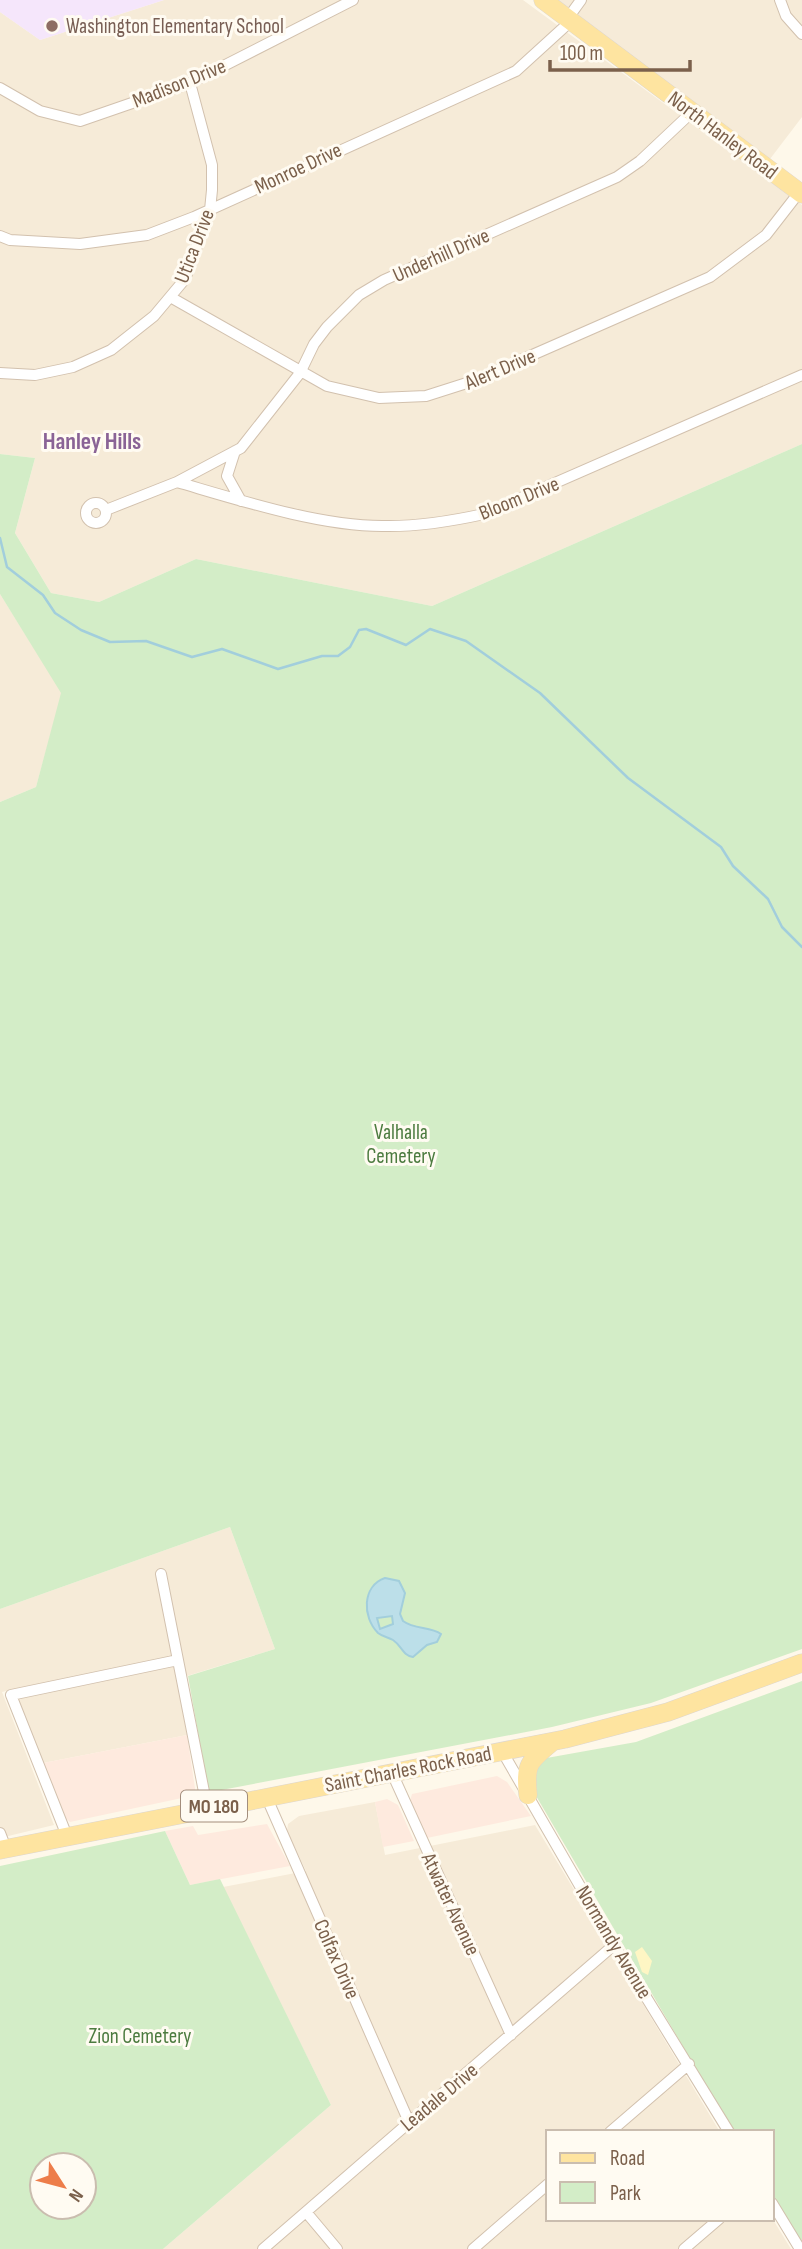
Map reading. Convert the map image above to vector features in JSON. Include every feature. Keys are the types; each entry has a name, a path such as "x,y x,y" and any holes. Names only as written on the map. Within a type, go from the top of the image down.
{"main road":[{"name":"North Hanley Road","path":"543,0 801,192"},
{"name":"Saint Charles Rock Road","path":"2,1852 207,1807 554,1741 667,1712 802,1663"},
{"path":"528,1796 526,1772 532,1759 554,1741"}],"street":[{"name":"Madison Drive","path":"0,88 40,111 80,121 190,83 353,0"},
{"name":"Monroe Drive","path":"0,236 10,240 80,244 147,235 516,71 570,19 580,0"},
{"path":"780,0 791,24 802,34"},
{"name":"Utica Drive","path":"0,373 35,375 83,363 111,350 140,329 172,298 185,279 210,209 212,165 190,83"},
{"name":"Underhill Drive","path":"106,510 177,482 235,451 269,415 300,373 314,344 327,327 359,295 384,280 617,177 640,161 692,112"},
{"name":"Alert Drive","path":"172,298 327,386 379,398 408,398 446,391 710,277 766,235 801,192"},
{"name":"Bloom Drive","path":"177,482 241,501 351,524 375,526 484,514 802,375"},
{"path":"235,451 228,476 241,501"},
{"path":"161,1574 207,1807"},
{"path":"67,1836 11,1695 178,1660"},
{"name":"Normandy Avenue","path":"502,1751 614,1945 728,2130"},
{"name":"Atwater Avenue","path":"392,1773 511,2035"},
{"name":"Colfax Drive","path":"266,1796 409,2122"},
{"path":"0,1833 2,1852"},
{"name":"Leadale Drive","path":"263,2249 614,1945"},
{"path":"612,2130 689,2064"},
{"path":"473,2249 546,2186"},
{"path":"774,2206 800,2249"},
{"path":"306,2212 337,2249"},
{"path":"684,2249 717,2221"}],"shaded area":[{"name":"Washington Elementary School","path":"0,0 164,0 40,40 0,12"},
{"name":"Hanley Hills","path":"164,0 523,0 802,205 802,444 432,606 196,559 99,602 51,593 15,533 35,458 0,454 0,12 40,40"},
{"path":"554,0 802,0 802,117 770,159"},
{"path":"0,594 62,693 36,787 0,802"},
{"path":"230,1527 275,1649 177,1679 187,1735 43,1763 11,1690 2,1692 54,1825 0,1838 0,1609"},
{"path":"187,1735 196,1795 70,1822 63,1816 43,1763"},
{"path":"497,1776 507,1782 531,1816 427,1838 410,1801 412,1794"},
{"path":"387,1799 398,1805 414,1841 383,1847 375,1802"},
{"path":"375,1802 385,1855 535,1825 719,2130 546,2130 546,2221 774,2221 791,2249 163,2249 331,2105 223,1887 306,1871 287,1831 288,1824 299,1816"},
{"path":"267,1824 290,1866 190,1885 165,1831 193,1826 198,1835"}],"green space":[{"name":"Valhalla Cemetery","path":"802,444 802,1649 651,1703 552,1727 211,1792 208,1789 188,1676 275,1649 230,1527 0,1609 0,802 36,787 61,693 0,594 0,454 35,458 15,533 51,593 99,602 196,559 432,606"},
{"path":"802,1681 802,2245 774,2199 774,2130 732,2130 532,1789 531,1768 541,1759 636,1742"},
{"name":"Zion Cemetery","path":"165,1831 190,1885 220,1879 331,2105 163,2249 0,2249 0,1866"}],"sand":[{"path":"642,1947 652,1961 648,1975 642,1972 635,1952"}],"water":[{"path":"385,1578 399,1581 405,1593 400,1614 403,1621 441,1634 437,1642 427,1645 413,1657 396,1642 378,1633 367,1611 368,1595 377,1582","holes":["392,1616 393,1624 380,1629 377,1618"]}],"waterway":[{"path":"0,538 7,567 43,595 55,613 81,630 110,642 146,641 192,657 222,649 278,669 322,656 338,656 350,647 359,630 366,629 406,645 430,629 466,641 540,693 628,778 721,847 733,866 768,899 782,927 802,947"}],"place":[{"name":"Washington Elementary School","path":"52,26"}],"district":[{"name":"Hanley Hills","path":"92,441"}]}
